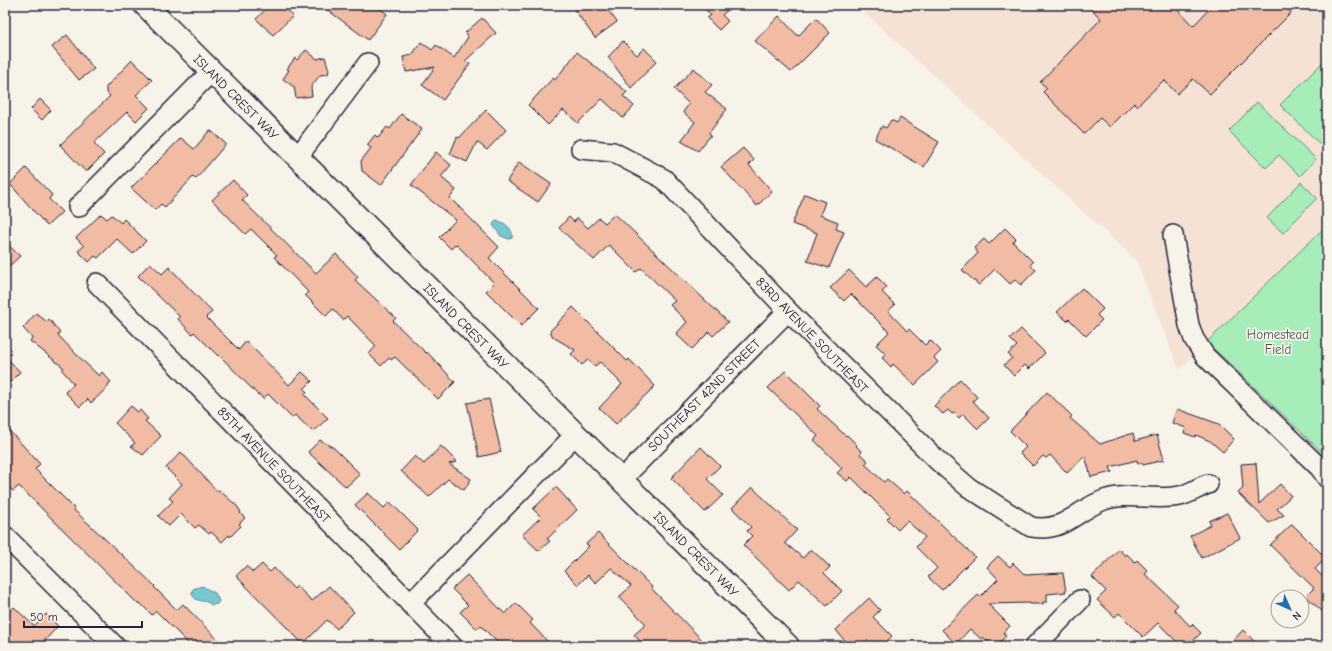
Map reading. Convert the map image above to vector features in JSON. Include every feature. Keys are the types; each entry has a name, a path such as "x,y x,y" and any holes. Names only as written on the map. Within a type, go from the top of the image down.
{"main road":[{"name":"ISLAND CREST WAY","path":"145,5 788,646"}],"street":[{"path":"297,158 368,63"},
{"path":"78,207 211,72"},
{"name":"83RD AVENUE SOUTHEAST","path":"581,149 613,152 664,179 788,311 938,461 963,482 1031,527 1044,529 1063,523 1103,500 1138,496 1155,498 1180,496 1208,484"},
{"path":"1173,235 1189,325 1194,339 1205,356 1320,468 1327,478"},
{"name":"85TH AVENUE SOUTHEAST","path":"97,283 452,646"},
{"name":"SOUTHEAST 42ND STREET","path":"621,480 788,311"},
{"path":"410,604 575,435"},
{"path":"5,536 115,646"},
{"path":"1034,646 1080,600"}],"shaded area":[{"path":"861,5 1327,5 1327,225 1179,370 1136,260 865,13"}],"green space":[{"path":"1327,58 1327,151 1280,105"},
{"path":"1257,102 1316,159 1300,176 1279,155 1266,168 1229,131"},
{"path":"1301,182 1317,198 1283,233 1267,218"},
{"name":"Homestead Field","path":"1327,225 1327,457 1207,342"}],"water":[{"path":"496,220 508,226 512,238 509,239 501,236 493,225"},
{"path":"202,586 215,593 219,601 217,604 212,605 195,599 192,593 193,589"}],"building":[{"path":"270,5 283,5 293,16 273,35 256,19"},
{"path":"321,5 376,5 387,14 368,40"},
{"path":"571,5 604,5 617,22 595,38"},
{"path":"701,5 733,5 722,15 728,21 719,30 707,18 711,15"},
{"path":"1088,5 1173,5 1193,26 1213,5 1284,5 1291,13 1210,94 1193,79 1177,94 1164,80 1137,106 1134,103 1110,127 1100,118 1084,134 1043,92 1047,88 1040,82 1101,19"},
{"path":"779,16 798,36 816,18 830,33 791,72 755,41"},
{"path":"482,18 496,33 465,61 470,64 443,100 422,85 435,67 406,72 403,57 412,55 421,42 432,50 436,45 454,58 468,37 465,33"},
{"path":"67,35 94,69 79,80 52,47"},
{"path":"623,41 637,55 644,48 657,61 631,88 608,57"},
{"path":"306,50 317,59 325,57 329,70 328,74 320,75 311,87 312,96 296,98 294,87 283,79 289,70 287,69 295,58 297,60"},
{"path":"577,52 627,92 623,96 634,106 623,118 602,99 578,123 563,110 548,125 528,105 553,78 555,80"},
{"path":"132,60 152,80 136,95 149,108 136,121 127,112 94,143 104,154 86,172 60,145 110,96 106,92 106,87"},
{"path":"694,68 712,85 705,92 727,109 709,133 711,135 698,151 681,141 695,122 683,112 689,104 674,89"},
{"path":"40,99 51,110 42,120 31,109"},
{"path":"486,110 506,130 487,150 477,142 467,162 450,154 457,137 459,138"},
{"path":"401,114 422,129 381,185 362,171 361,161 371,148 367,145 375,135 378,138 387,127 390,129"},
{"path":"900,118 939,142 924,167 875,139 882,126 886,128 891,120 897,123"},
{"path":"210,130 226,144 196,179 193,177 165,207 161,204 155,210 131,188 181,138 194,149"},
{"path":"743,148 754,160 749,165 772,191 757,206 721,167"},
{"path":"436,152 451,165 441,177 456,190 450,198 499,247 489,258 539,308 521,326 486,291 494,283 456,244 451,249 439,237 456,220 411,185"},
{"path":"519,162 551,184 538,202 507,181"},
{"path":"26,168 52,195 49,199 62,212 47,226 10,184"},
{"path":"233,180 247,195 242,200 316,273 336,254 358,277 355,280 396,318 393,321 426,353 427,352 455,382 438,399 395,357 391,360 389,358 381,366 369,354 376,346 347,316 343,320 333,309 326,316 305,295 308,292 274,257 277,255 251,229 245,234 212,200"},
{"path":"805,194 825,202 820,215 838,222 836,229 844,232 829,268 807,261 817,233 792,224"},
{"path":"101,214 107,219 112,215 121,223 124,219 146,241 133,254 117,239 98,258 95,256 89,262 78,251 84,246 76,238"},
{"path":"615,214 728,322 713,336 709,332 692,349 676,334 687,322 670,305 675,301 641,268 636,272 609,245 594,260 559,228 569,217 574,222 577,218 588,228 599,218 605,223"},
{"path":"1005,228 1016,239 1013,242 1033,262 1030,265 1036,270 1021,285 1015,280 1010,284 995,269 979,285 962,270 978,253 974,248 984,239 989,244"},
{"path":"5,242 20,256 5,270"},
{"path":"150,263 162,274 169,267 212,312 206,317 239,350 246,341 289,385 302,372 312,381 304,389 307,392 304,394 328,418 313,432 295,415 292,418 268,394 263,399 259,394 258,395 219,355 218,356 194,332 192,334 178,319 180,317 138,276"},
{"path":"849,270 866,287 877,277 887,287 882,292 895,305 888,311 907,331 909,329 925,345 930,340 941,351 934,358 938,362 915,385 893,364 891,367 882,358 886,354 876,345 889,332 851,294 844,301 830,288"},
{"path":"1082,288 1103,309 1097,315 1102,320 1086,336 1069,319 1067,321 1057,312"},
{"path":"573,307 627,361 629,359 655,386 616,424 599,408 622,384 600,362 595,366 588,360 582,365 571,354 575,350 553,337 550,331"},
{"path":"36,313 47,322 49,319 60,333 58,335 77,355 99,376 102,372 111,382 108,384 109,386 91,403 88,399 80,407 65,392 74,384 62,370 64,368 30,341 32,338 23,328"},
{"path":"1021,329 1045,353 1029,369 1025,365 1014,376 1004,365 1012,358 1008,354 1017,346 1010,339"},
{"path":"5,356 20,372 5,387"},
{"path":"785,371 820,406 817,409 857,445 856,446 862,452 860,454 868,461 865,464 884,482 887,479 904,494 907,491 975,557 942,590 928,577 937,568 916,547 925,537 907,521 898,530 887,519 890,516 851,477 847,481 837,473 842,468 814,440 818,436 768,388"},
{"path":"960,379 977,397 973,401 989,418 978,429 963,414 959,418 948,410 943,414 934,406"},
{"path":"1047,392 1072,416 1070,418 1100,444 1133,433 1135,441 1157,435 1164,460 1143,465 1142,463 1138,464 1137,460 1110,467 1112,472 1091,477 1085,456 1067,473 1050,455 1046,458 1043,456 1033,466 1020,453 1026,447 1010,431"},
{"path":"489,399 501,452 479,457 467,403"},
{"path":"131,406 138,412 140,410 148,419 145,421 161,436 143,455 131,446 135,443 115,423"},
{"path":"1177,409 1219,424 1234,439 1223,452 1210,441 1196,435 1195,437 1184,433 1186,428 1172,423"},
{"path":"5,426 40,464 35,469 75,509 74,510 155,586 154,587 177,610 183,604 224,646 191,646 156,611 152,615 140,603 138,604 19,486 13,491 5,483"},
{"path":"320,440 334,448 360,474 346,487 308,452"},
{"path":"441,446 457,462 449,464 471,479 464,490 448,479 429,497 401,471 415,456 424,464"},
{"path":"701,447 720,466 707,479 723,495 705,512 671,478"},
{"path":"181,452 217,491 219,490 237,506 241,512 240,513 245,518 239,524 241,526 230,537 229,535 222,542 211,532 209,534 199,525 195,528 181,514 169,526 158,516 173,501 169,498 182,484 166,468"},
{"path":"1256,463 1259,504 1280,484 1291,496 1277,509 1284,515 1269,523 1238,493 1243,488 1241,464"},
{"path":"556,487 577,510 547,539 550,541 539,551 522,535 541,517 533,509"},
{"path":"752,487 797,530 785,543 803,558 811,549 830,567 824,573 842,591 827,606 799,580 789,590 743,545 752,536 747,531 751,527 732,508"},
{"path":"368,493 384,508 390,502 418,530 399,549 355,505"},
{"path":"1227,513 1240,538 1202,558 1190,536 1211,525 1209,521"},
{"path":"1292,524 1326,558 1315,569 1324,578 1327,575 1327,616 1310,600 1310,592 1314,588 1270,545"},
{"path":"598,533 708,646 645,646 634,635 646,624 619,597 631,586 611,568 596,583 588,575 578,585 564,571 589,546 586,544"},
{"path":"1119,549 1125,556 1127,554 1135,562 1137,560 1148,571 1145,574 1178,605 1174,609 1190,626 1192,624 1201,633 1188,646 1181,646 1158,623 1143,637 1119,613 1115,617 1097,600 1106,591 1092,577"},
{"path":"998,556 1010,567 1013,563 1025,575 1063,573 1066,592 1047,594 1047,602 1043,602 1043,604 988,604 1010,626 1003,633 1006,636 996,646 992,646 983,637 981,639 970,629 956,644 942,630 978,595 980,597 998,579 987,567"},
{"path":"262,564 270,572 274,568 294,589 297,586 312,601 329,586 354,612 337,629 327,620 303,644 236,576 246,566 253,572"},
{"path":"467,575 505,614 516,603 533,620 530,623 552,646 501,646 481,626 477,629 460,612 468,605 452,589"},
{"path":"869,598 880,610 873,617 892,636 883,646 849,646 836,630"},
{"path":"14,607 34,626 46,614 58,626 40,646 5,646 5,616"},
{"path":"1243,630 1259,646 1228,646"}]}
